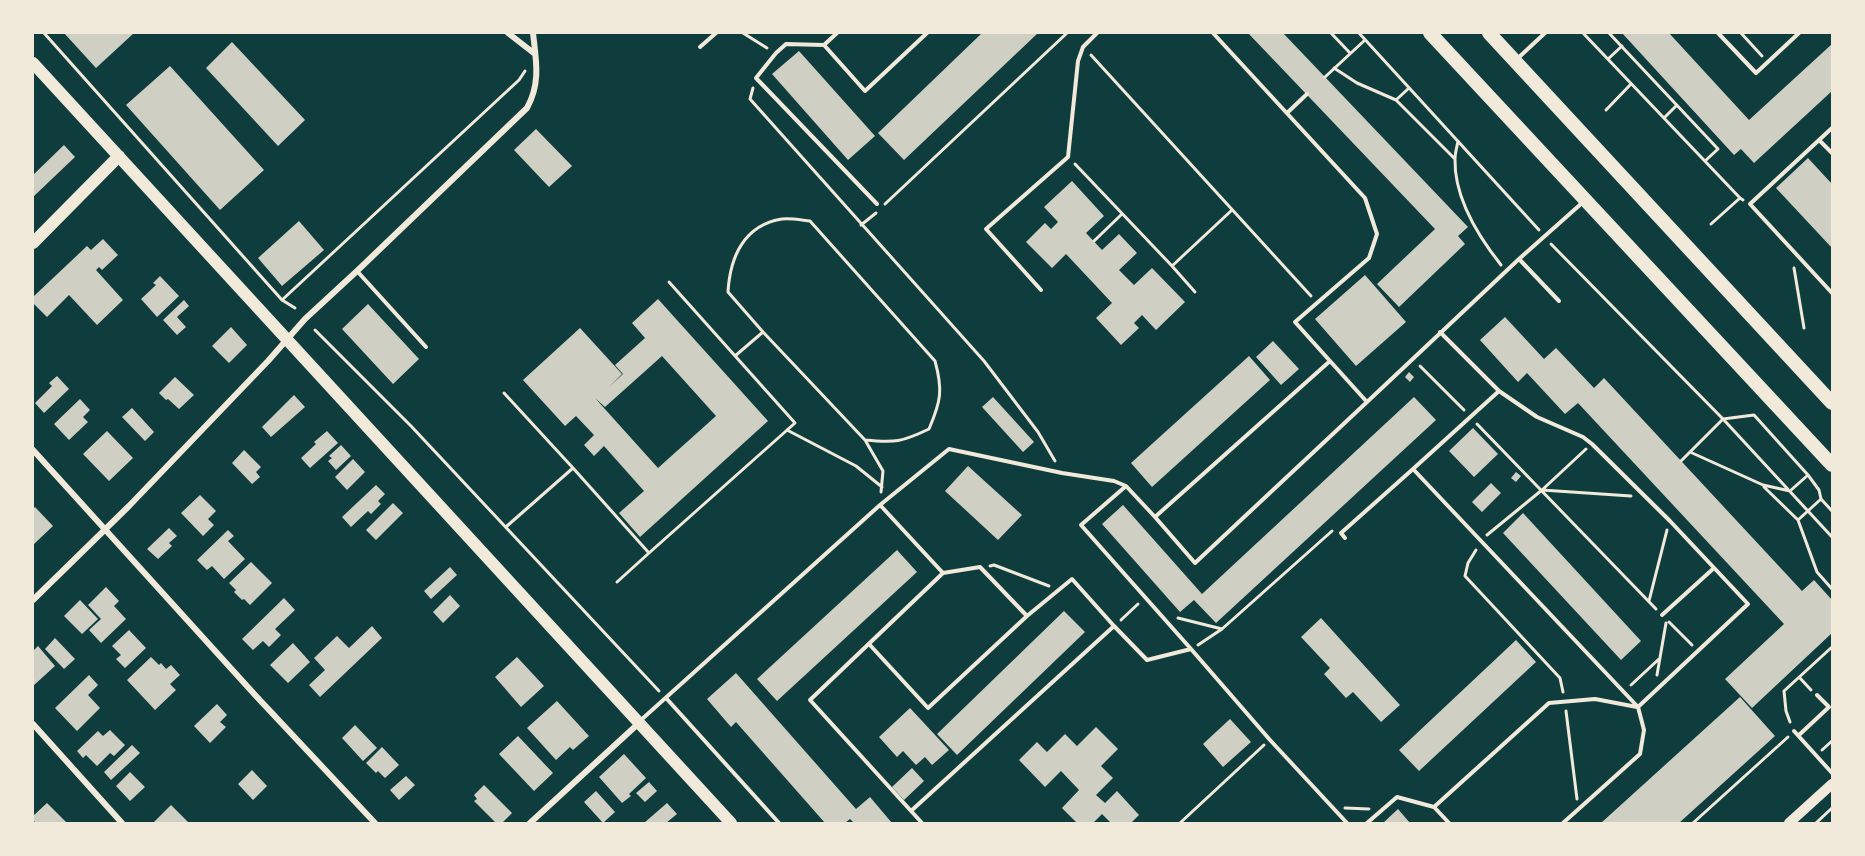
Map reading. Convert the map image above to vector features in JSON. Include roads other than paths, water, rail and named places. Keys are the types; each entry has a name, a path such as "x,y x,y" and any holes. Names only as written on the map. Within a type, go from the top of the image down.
{"main road":[{"path":"1430,33 1832,465"},
{"path":"1489,33 1832,403"},
{"path":"33,63 730,823"},
{"path":"33,243 119,156"}],"street":[{"path":"508,33 535,54"},
{"path":"33,600 105,530 305,319 527,108 534,96 537,81 534,33"},
{"path":"33,450 256,696 375,823"},
{"path":"530,823 639,723"},
{"path":"33,724 122,823"},
{"path":"1789,823 1832,784"}],"lane":[{"path":"700,47 716,33"},
{"path":"837,33 824,45 786,45 776,53 756,78 877,204"},
{"path":"824,45 866,91 927,33"},
{"path":"1041,290 986,229 1068,157 1077,61 1083,47 1097,33"},
{"path":"1213,33 1365,198 1377,234 1369,258 1295,322 1367,402"},
{"path":"1515,61 1545,33"},
{"path":"1718,33 1756,73 1799,33"},
{"path":"1287,113 1307,94"},
{"path":"1832,128 1750,204 1832,293"},
{"path":"1819,140 1832,153"},
{"path":"639,723 880,505 949,448 1062,473 1114,481 1126,486 1195,563 1440,332 1585,200"},
{"path":"1519,259 1559,301"},
{"path":"357,271 426,347"},
{"path":"1440,332 1499,391 1537,417 1583,436 1670,521 1748,604 1638,707"},
{"path":"1155,517 1330,361"},
{"path":"1345,538 1341,533 1499,391"},
{"path":"1413,469 1638,707 1644,730 1640,754 1563,823"},
{"path":"1126,486 1081,525 1270,740 1347,823"},
{"path":"880,505 943,573"},
{"path":"922,823 810,700 943,573 980,567 1027,616"},
{"path":"1662,615 1714,568"},
{"path":"869,644 928,708 1027,616 1072,579 1147,660 1191,649"},
{"path":"911,811 1114,626"},
{"path":"1799,735 1828,707 1817,695"},
{"path":"666,698 779,823"},
{"path":"1434,807 1549,703 1595,699 1638,707"},
{"path":"1794,731 1832,772"},
{"path":"1367,823 1397,797 1434,807 1449,823"}]}
